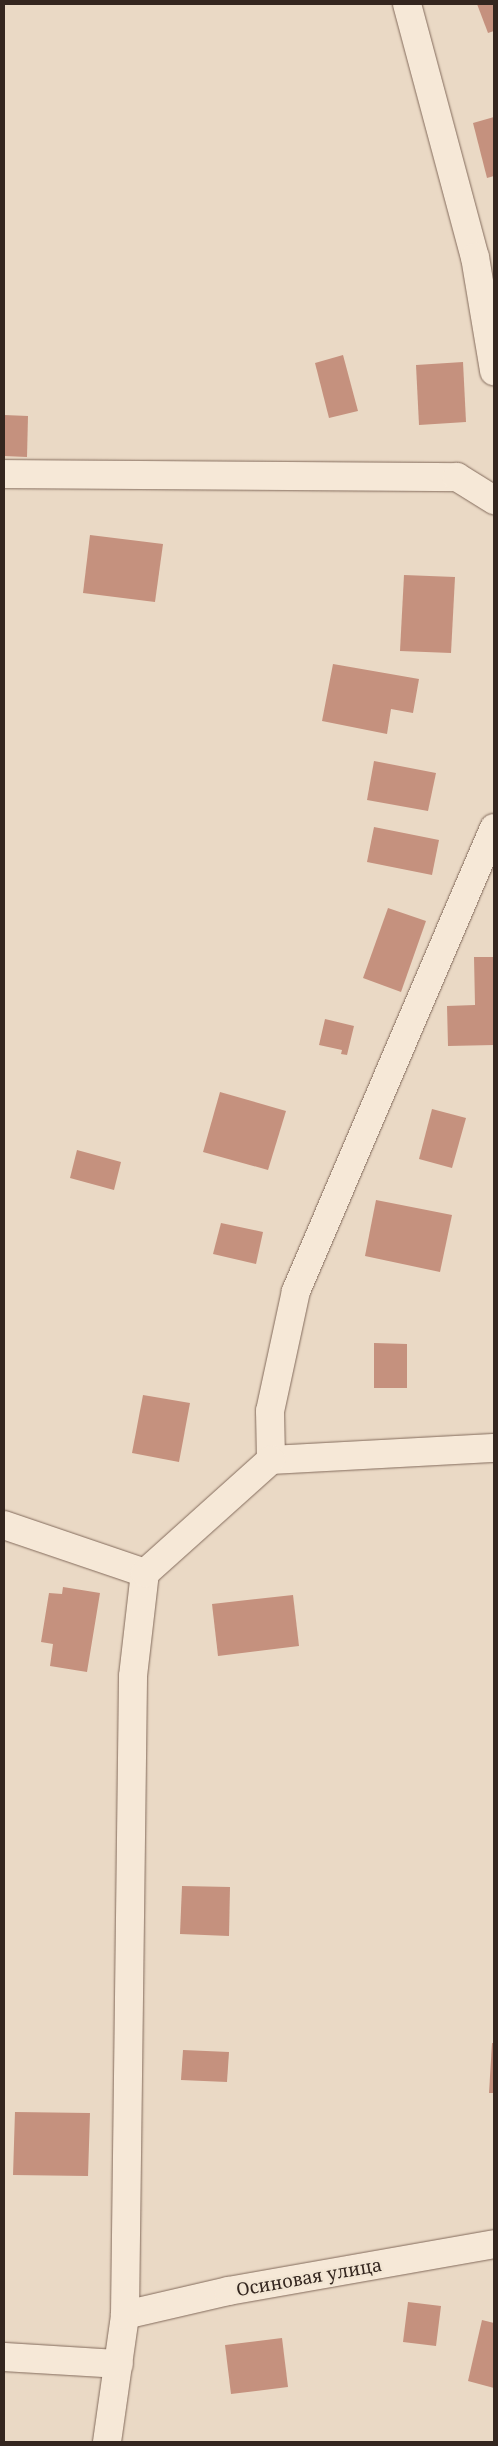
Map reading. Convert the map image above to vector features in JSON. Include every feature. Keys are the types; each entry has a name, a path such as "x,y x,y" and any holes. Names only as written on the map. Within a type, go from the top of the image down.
{"street":[{"path":"407,4 475,258 494,371"},
{"path":"4,474 457,476 494,500"},
{"path":"271,1460 270,1411 296,1291 494,828"},
{"path":"107,2442 125,2316 133,1676 145,1573 271,1460 494,1448"},
{"path":"4,1524 145,1573"},
{"name":"Осиновая улица","path":"125,2316 228,2291 494,2244"},
{"path":"4,2357 119,2364"}],"building":[{"path":"477,4 494,4 494,31 488,33"},
{"path":"494,117 494,176 487,178 473,123"},
{"path":"343,355 358,411 329,418 315,363"},
{"path":"463,362 466,422 419,425 416,365"},
{"path":"4,415 28,416 27,457 4,456"},
{"path":"90,535 163,544 155,602 83,593"},
{"path":"404,575 455,577 451,653 400,651"},
{"path":"333,664 419,679 413,713 391,709 387,734 322,721"},
{"path":"374,761 436,773 428,811 367,800"},
{"path":"374,827 439,840 432,875 367,862"},
{"path":"388,908 426,921 401,992 363,978"},
{"path":"474,957 494,957 494,1045 448,1046 447,1006 475,1005"},
{"path":"325,1019 354,1026 347,1055 341,1054 342,1050 319,1045"},
{"path":"220,1092 286,1111 268,1170 203,1152"},
{"path":"432,1109 466,1118 452,1168 419,1159"},
{"path":"77,1150 121,1162 114,1190 70,1178"},
{"path":"376,1200 452,1215 440,1272 365,1256"},
{"path":"221,1223 263,1232 256,1264 213,1254"},
{"path":"374,1343 407,1344 407,1388 374,1388"},
{"path":"143,1395 190,1403 179,1462 132,1453"},
{"path":"63,1587 100,1593 87,1672 50,1666 53,1644 41,1642 49,1593 62,1594"},
{"path":"293,1595 299,1646 218,1656 212,1604"},
{"path":"182,1886 230,1887 229,1936 180,1934"},
{"path":"492,2043 494,2043 494,2093 489,2093"},
{"path":"183,2050 229,2052 227,2082 181,2080"},
{"path":"15,2112 90,2113 88,2176 13,2175"},
{"path":"408,2302 441,2306 436,2346 403,2342"},
{"path":"482,2320 494,2323 494,2388 468,2381"},
{"path":"282,2338 288,2387 231,2394 225,2345"}]}
